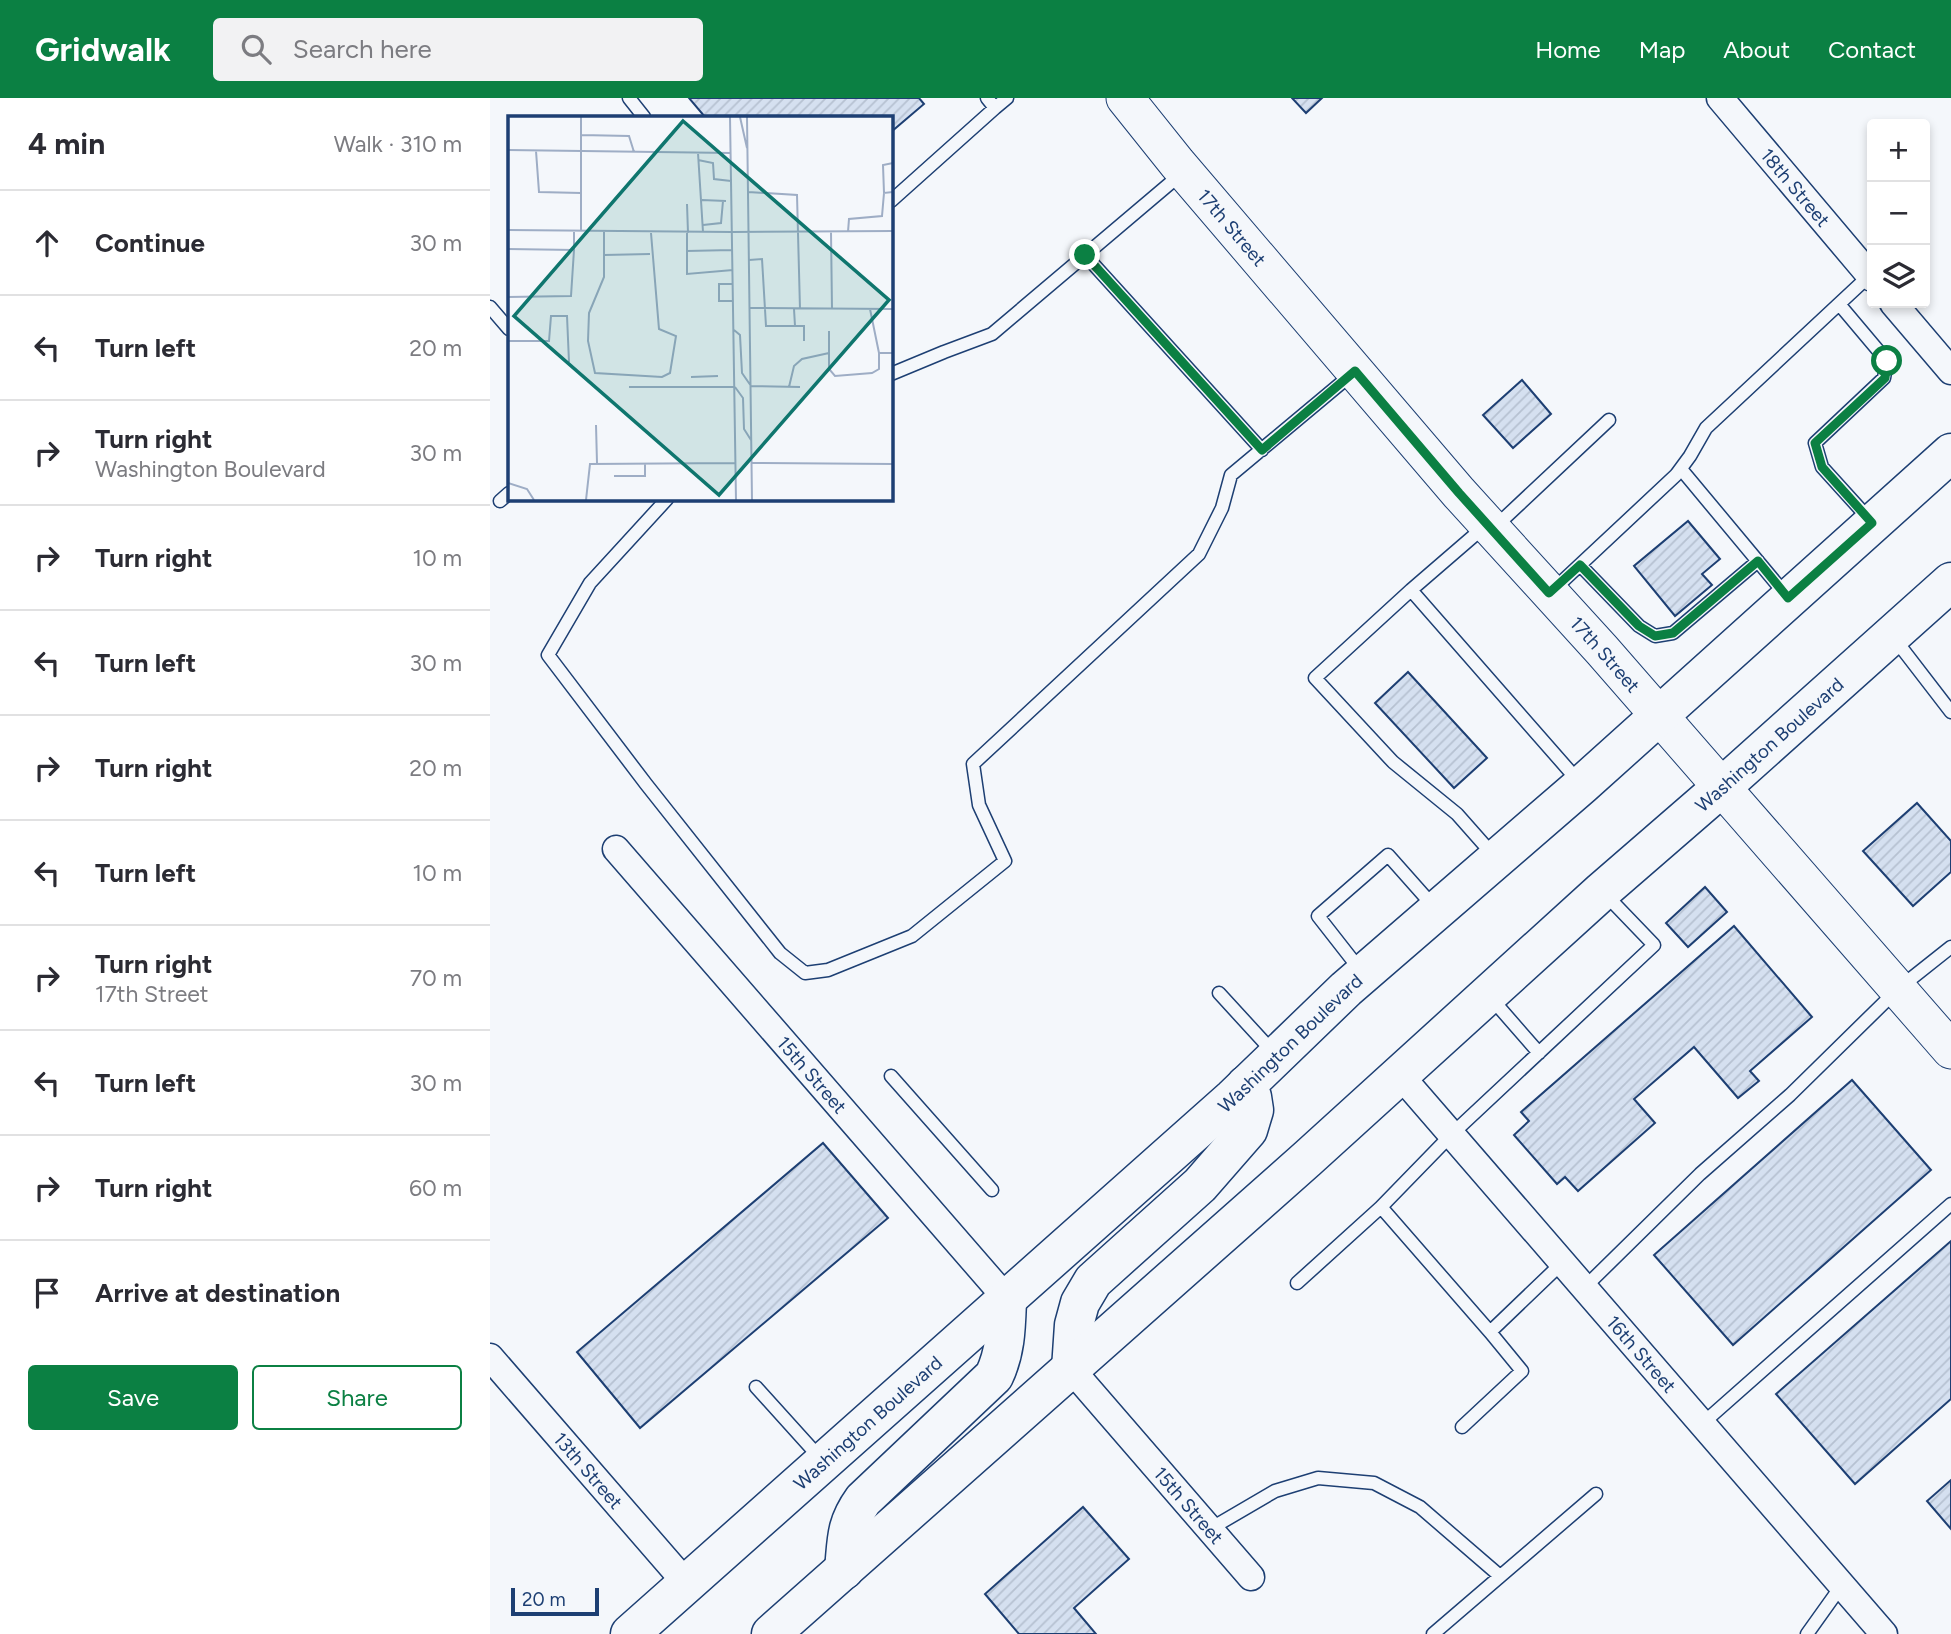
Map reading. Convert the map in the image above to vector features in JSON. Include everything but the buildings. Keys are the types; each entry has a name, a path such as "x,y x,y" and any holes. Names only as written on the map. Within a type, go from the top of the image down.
{"main road":[{"name":"Washington Boulevard","path":"630,1634 1246,1085 1364,974 1581,785 1951,453"},
{"name":"Washington Boulevard","path":"771,1634 1951,582"},
{"path":"1071,1369 1074,1325 1080,1303 1093,1281 1200,1185 1248,1130 1254,1110 1246,1085"},
{"path":"844,1570 852,1515 863,1500 994,1376 1002,1360 1007,1299"}],"street":[{"name":"17th Street","path":"1125,98 1184,172 1489,527 1722,787 1951,1050"},
{"name":"18th Street","path":"1720,98 1867,272"},
{"path":"1897,308 1951,371"},
{"name":"15th Street","path":"617,849 1007,1299"},
{"name":"16th Street","path":"1400,1075 1884,1634"},
{"name":"13th Street","path":"490,1357 686,1583"},
{"name":"15th Street","path":"1071,1369 1251,1577"}],"lane":[{"path":"629,98 644,116"},
{"path":"892,200 991,103 1007,98"},
{"path":"892,374 992,334 1184,172"},
{"path":"1085,255 1262,450"},
{"path":"1549,593 1676,475 1706,428 1867,280"},
{"path":"1839,304 1887,361 1885,378 1815,443 1822,467 1872,523"},
{"path":"490,307 508,328"},
{"path":"666,500 590,583 548,655 780,953 805,974 828,970 912,936 1005,861 979,805 973,764 1199,554 1222,508 1231,475 1355,371"},
{"path":"1497,859 1457,814 1393,762 1315,678 1411,590 1489,527 1609,419"},
{"path":"1681,469 1788,598"},
{"path":"1580,565 1639,626 1655,636 1673,633 1758,561"},
{"path":"1411,590 1581,785"},
{"path":"1891,635 1951,712"},
{"path":"1364,974 1318,915 1378,863 1388,855 1437,911"},
{"path":"1297,1283 1381,1207 1451,1134 1654,945 1602,891"},
{"path":"1584,1288 1700,1174 1790,1095 1898,989 1951,947"},
{"path":"1219,993 1276,1056"},
{"path":"1489,995 1539,1053"},
{"path":"891,1076 992,1190"},
{"path":"1702,1424 1951,1204"},
{"path":"1381,1207 1522,1371 1462,1427"},
{"path":"1490,1332 1562,1263"},
{"path":"755,1387 823,1462"},
{"path":"1210,1529 1275,1492 1318,1478 1374,1483 1420,1507 1500,1576"},
{"path":"1433,1634 1596,1494"},
{"path":"1807,1634 1842,1585"}],"route":[{"path":"1085,255 1262,450 1355,371 1549,593 1580,565 1639,626 1655,636 1673,633 1758,561 1788,598 1872,523 1822,467 1815,443 1885,378 1887,361"}]}
